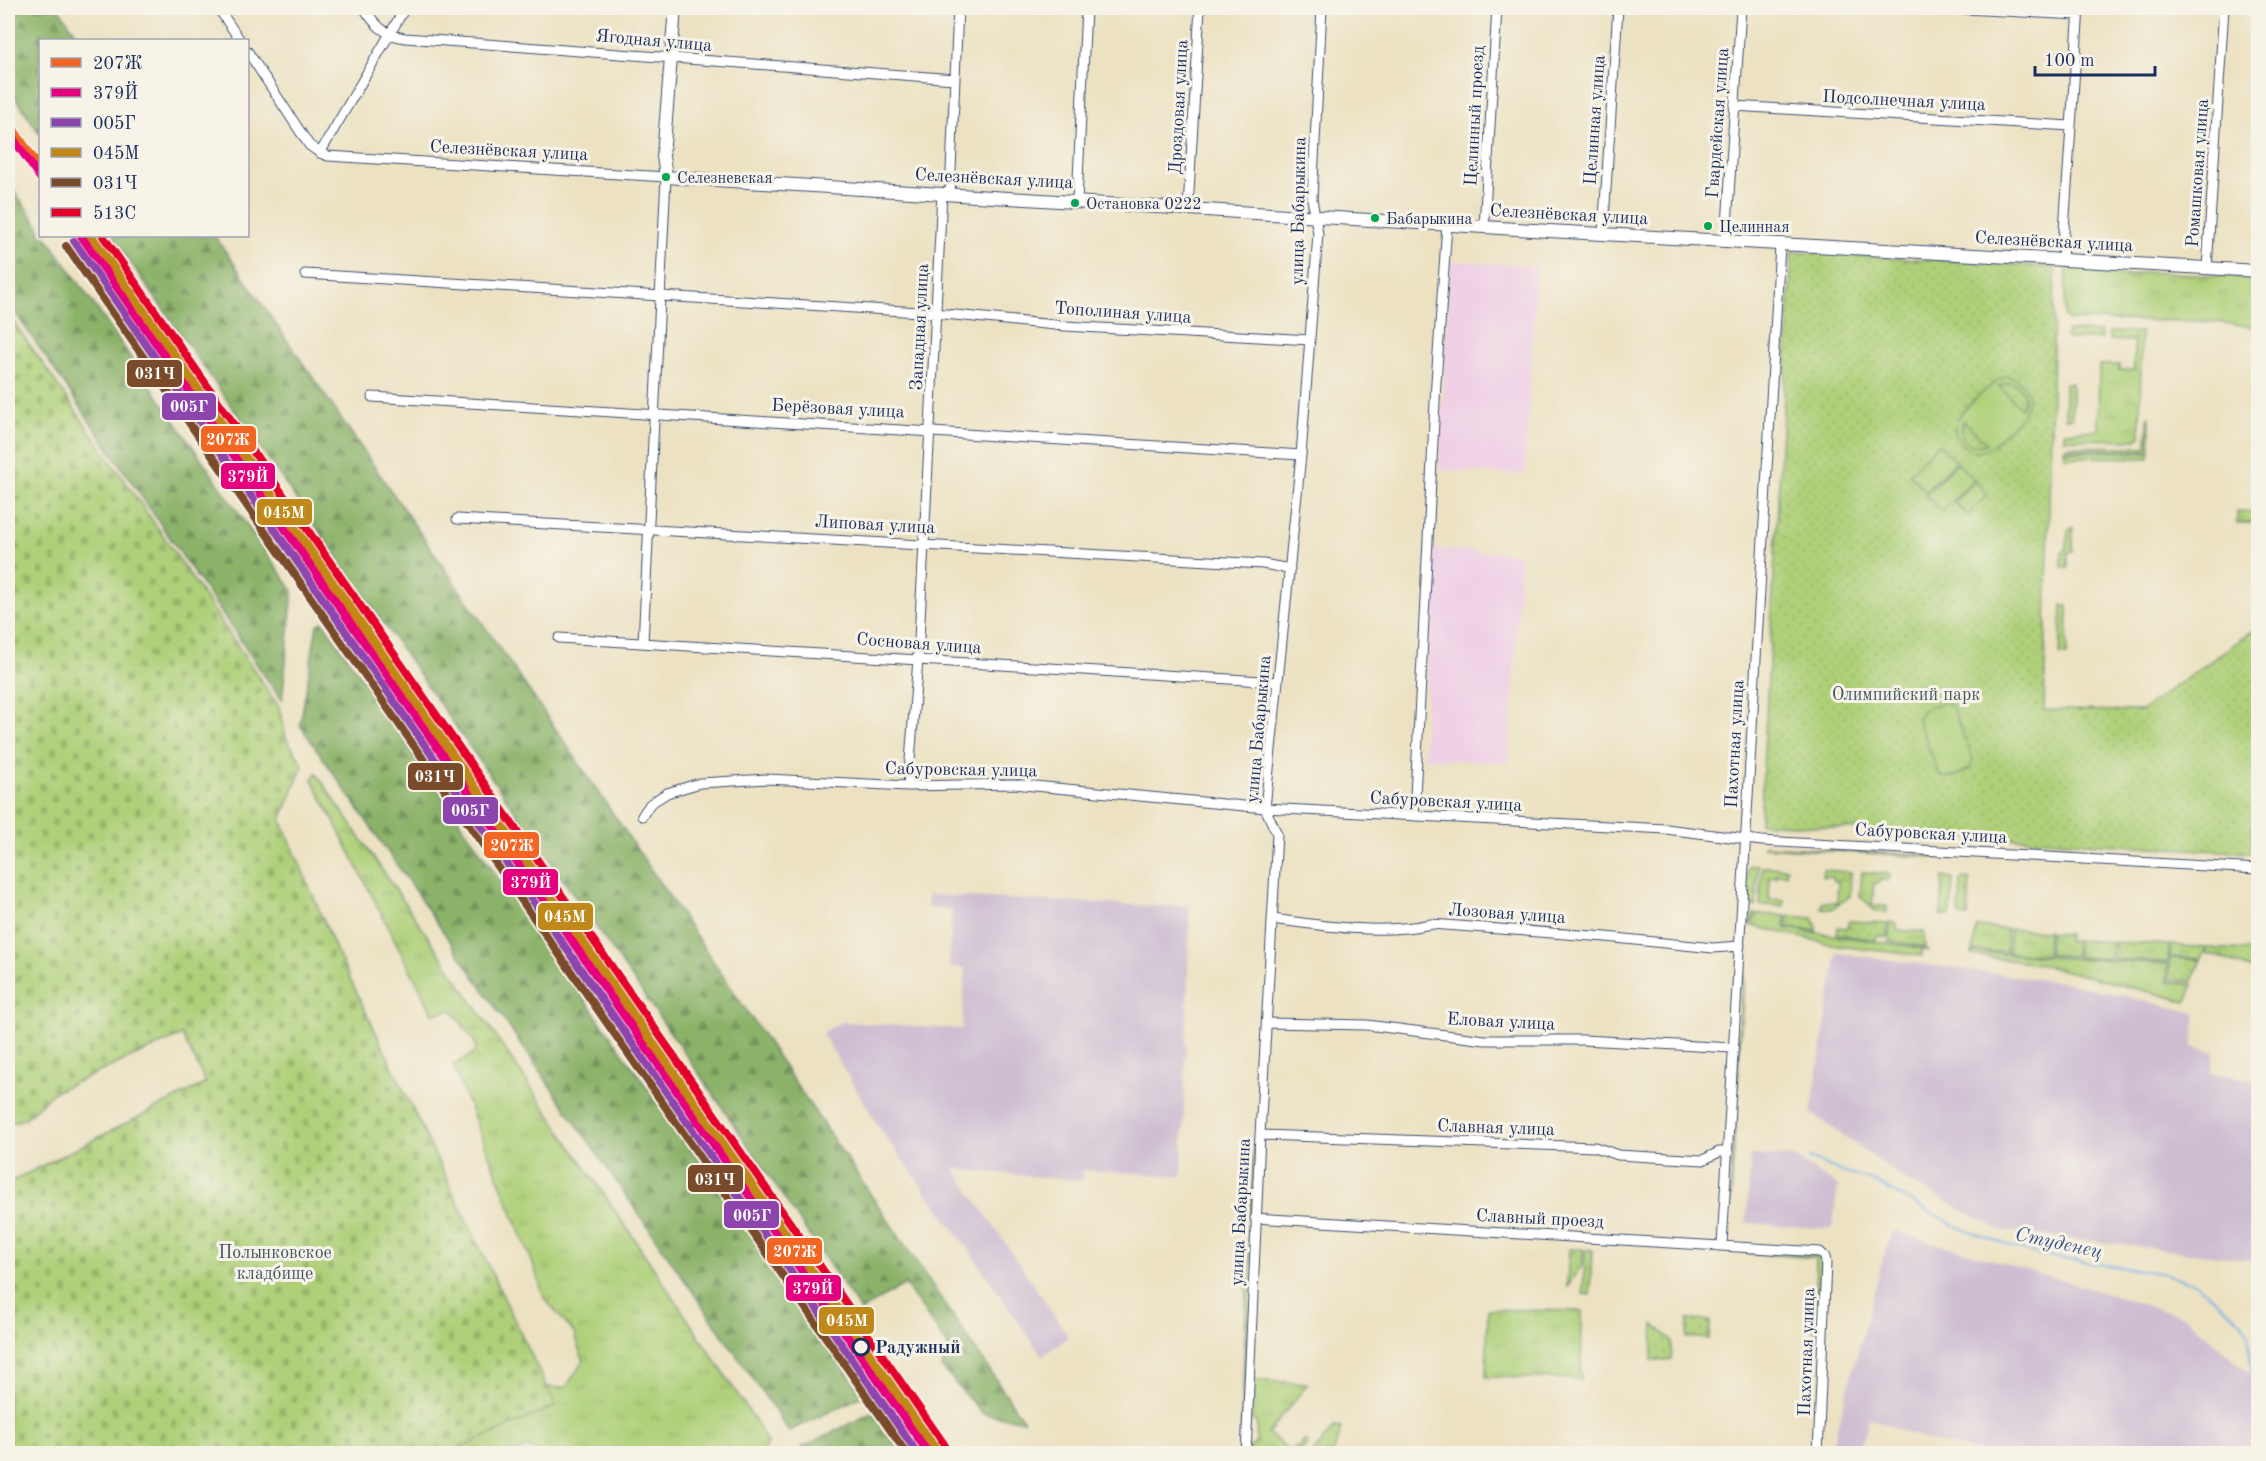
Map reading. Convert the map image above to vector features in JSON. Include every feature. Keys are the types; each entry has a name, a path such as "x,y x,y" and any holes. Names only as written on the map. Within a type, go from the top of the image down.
{"street":[{"path":"218,8 239,39"},
{"path":"363,8 375,24 389,35"},
{"path":"249,54 309,146 320,153 405,8"},
{"path":"644,643 666,177 663,156 675,8"},
{"name":"Западная улица","path":"908,786 918,659 935,313 955,79 958,8"},
{"path":"1077,201 1086,8"},
{"name":"Дроздовая улица","path":"1188,208 1200,8"},
{"name":"улица Бабарыкина","path":"1246,1454 1260,1135 1277,834 1265,808 1301,455 1318,234 1312,199 1322,8"},
{"name":"Целинный проезд","path":"1484,227 1497,8"},
{"name":"Целинная улица","path":"1603,234 1618,8"},
{"name":"Гвардейская улица","path":"1726,241 1741,8"},
{"path":"1946,8 2079,11 2062,260"},
{"name":"Ромашковая улица","path":"2207,268 2224,8"},
{"name":"Ягодная улица","path":"389,35 955,79"},
{"name":"Подсолнечная улица","path":"1734,106 2071,126"},
{"name":"Селезнёвская улица","path":"320,153 328,156 437,164 1780,245 2259,271"},
{"path":"1414,816 1436,382 1447,225"},
{"name":"Пахотная улица","path":"1722,1245 1780,245"},
{"name":"Тополиная улица","path":"305,274 935,313 1065,326 1310,340"},
{"name":"Берёзовая улица","path":"372,397 931,430 1301,455"},
{"name":"Липовая улица","path":"457,519 924,543 1263,564 1290,569"},
{"name":"Сосновая улица","path":"559,638 1278,682"},
{"name":"Сабуровская улица","path":"642,816 650,804 667,793 700,783 767,779 908,786 1014,784 1265,808 1666,829 1744,840 2259,869"},
{"name":"Лозовая улица","path":"1272,919 1323,926 1405,930 1431,924 1606,937 1713,948 1740,946"},
{"name":"Еловая улица","path":"1267,1023 1367,1025 1485,1040 1583,1040 1733,1048"},
{"name":"Славная улица","path":"1260,1135 1595,1147 1618,1155 1703,1160 1719,1152 1728,1152"},
{"name":"Славный проезд","path":"1256,1218 1722,1245 1816,1251 1823,1254"},
{"name":"Пахотная улица","path":"1818,1454 1826,1262 1823,1254"}],"shaded area":[{"path":"1451,261 1537,266 1525,475 1439,470"},
{"path":"1434,549 1521,554 1509,763 1423,758"},
{"path":"928,895 1154,906 1190,905 1182,1176 1083,1170 1082,1181 955,1169 1069,1337 1042,1356 971,1253 882,1132 822,1033 841,1022 962,1029 965,968 949,967 952,909 927,908"},
{"path":"1837,953 2068,983 2196,1013 2192,1047 2215,1052 2211,1073 2258,1081 2258,1261 2000,1230 1908,1181 1811,1113"},
{"path":"1751,1155 1794,1157 1838,1186 1832,1229 1746,1223"},
{"path":"1894,1231 2186,1317 2258,1382 2258,1453 1986,1453 1929,1441 1870,1418 1858,1453 1830,1453 1886,1248"}],"green space":[{"path":"8,8 58,8 80,39 39,39 39,133 8,87"},
{"path":"8,182 39,227 39,237 47,237 293,591 282,701 8,302"},
{"path":"113,237 216,237 570,750 1024,1421 982,1413 942,1368 948,1346 905,1284 861,1311 707,1085"},
{"name":"Олимпийский парк","path":"1792,252 2055,267 2044,710 2141,711 2258,627 2258,722 2251,853 1760,823"},
{"path":"2068,268 2093,268 2110,275 2129,276 2146,272 2258,277 2258,327 2204,321 2068,320 2065,316 2066,270"},
{"name":"Полынковское кладбище","path":"8,314 279,707 286,738 303,765 281,820 337,952 556,1406 448,1453 8,1453 8,1183 206,1083 182,1035 54,1092 26,1118 8,1124"},
{"path":"2067,331 2101,332 2101,339 2068,339 2065,337"},
{"path":"2111,332 2141,332 2140,437 2136,440 2064,439 2064,432 2098,430 2099,365 2119,365 2119,370 2134,370 2134,341 2110,340 2108,334"},
{"path":"2007,376 2017,380 2025,388 2028,398 2025,410 1988,448 1977,451 1968,449 1957,438 1955,428 1958,418 1981,394","holes":["2009,382 2020,388 2024,395 2021,408 1999,386","1964,421 1986,443 1975,445 1966,441 1961,433"]},
{"path":"2065,383 2072,383 2072,418 2065,418"},
{"path":"2148,416 2150,416 2150,450 2064,449 2067,446 2147,447"},
{"path":"1938,444 1956,461 1926,491 1909,474"},
{"path":"2064,451 2150,452 2149,458 2065,457"},
{"path":"1957,463 1974,479 1942,512 1925,495"},
{"path":"1975,481 1988,494 1968,515 1954,502"},
{"path":"2237,511 2258,512 2258,523 2237,523"},
{"path":"2070,528 2073,528 2073,551 2068,552 2068,568 2062,568 2062,552 2067,548"},
{"path":"2062,605 2068,605 2067,655 2060,655"},
{"path":"323,622 499,879 811,1318 863,1396 789,1431 300,725 317,625"},
{"path":"1943,702 1953,709 1973,759 1970,769 1946,778 1939,774 1918,720 1922,710"},
{"path":"316,773 629,1231 756,1422 767,1443 764,1453 544,1454 527,1447 517,1453 447,1453 520,1383 566,1387 583,1362 574,1333 544,1298 535,1269 453,1064 476,1051 475,1042 452,1010 433,1014 312,779"},
{"path":"1763,847 1950,856 1953,858"},
{"path":"1751,865 1758,865 1756,907 1746,901 1748,868"},
{"path":"1762,867 1787,868 1786,874 1776,874 1776,877 1770,877 1769,899 1784,900 1784,906 1760,905"},
{"path":"1823,870 1851,872 1850,896 1832,909 1821,908 1822,902 1837,903 1838,881 1834,881 1831,877 1822,877"},
{"path":"1862,872 1890,874 1889,880 1874,883 1872,905 1887,906 1887,912 1876,912 1860,896"},
{"path":"1943,877 1953,880 1949,916 1941,915"},
{"path":"1964,878 1970,879 1968,917 1961,917 1959,914 1961,881"},
{"path":"1748,914 1756,914 1747,926 1730,1212 1745,918"},
{"path":"1759,914 1785,916 1785,928 1926,949 1928,951 1922,950 1922,956 1839,946 1749,925"},
{"path":"1787,916 1813,918 1816,931 1787,927"},
{"path":"1849,921 1888,923 1887,937 1877,936 1876,940 1837,934 1838,927 1847,928"},
{"path":"1890,922 1897,924 1897,930 1924,932 1925,947 1889,941"},
{"path":"1976,927 2007,929 2006,952 1973,951"},
{"path":"2010,929 2048,931 2047,955 2008,953"},
{"path":"2050,933 2068,934 2068,941 2076,941 2075,956 2049,955"},
{"path":"2077,940 2112,942 2111,959 2077,957"},
{"path":"2115,942 2169,945 2168,962 2114,959"},
{"path":"2254,943 2258,943 2258,971 2205,953 2208,948 2250,950"},
{"path":"2171,945 2206,948 2201,959 2170,957"},
{"path":"1972,952 2168,964 2167,982 2193,984 2186,1001 2038,964 1972,955"},
{"path":"2170,958 2201,960 2192,981 2169,980"},
{"path":"1253,1147 1255,1147 1243,1453 1240,1454"},
{"path":"1569,1249 1583,1249 1582,1265 1567,1287"},
{"path":"1585,1249 1592,1250 1590,1295 1583,1294"},
{"path":"1750,1251 1817,1255 1822,1258 1819,1336 1814,1338 1816,1258 1748,1253"},
{"path":"1488,1309 1582,1311 1581,1379 1486,1377"},
{"path":"1688,1320 1710,1321 1709,1339 1687,1337"},
{"path":"1654,1324 1672,1341 1671,1360 1652,1360"},
{"path":"1254,1380 1308,1384 1268,1433 1291,1452 1295,1447 1298,1448 1304,1440 1308,1443 1301,1453 1249,1454 1250,1447 1256,1443 1257,1423 1251,1419"},
{"path":"873,1412 898,1449 805,1453 801,1448"},
{"path":"1334,1427 1342,1428 1333,1453 1313,1453"}],"waterway":[{"name":"Студенец","path":"1809,1158 1845,1173 1869,1179 1962,1229 2013,1247 2044,1256 2166,1274 2196,1284 2241,1321 2248,1333 2253,1386"},
{"name":"Студенец","path":"2255,1403 2258,1454"}],"transit line":[{"name":"207Ж","path":"8,121 39,167"},
{"name":"379Й","path":"8,131 39,177"},
{"name":"379Й","path":"82,237 929,1454"},
{"name":"207Ж","path":"88,237 936,1454"},
{"name":"045М","path":"93,237 936,1449"},
{"name":"513С","path":"104,237 944,1444"},
{"name":"005Г","path":"74,241 918,1454"},
{"name":"031Ч","path":"66,246 907,1454"}],"place":[{"name":"Селезневская","path":"666,177"},
{"name":"Остановка 0222","path":"1075,203"},
{"name":"Бабарыкина","path":"1375,218"},
{"name":"Целинная","path":"1708,226"},
{"name":"Радужный","path":"861,1347"}]}
